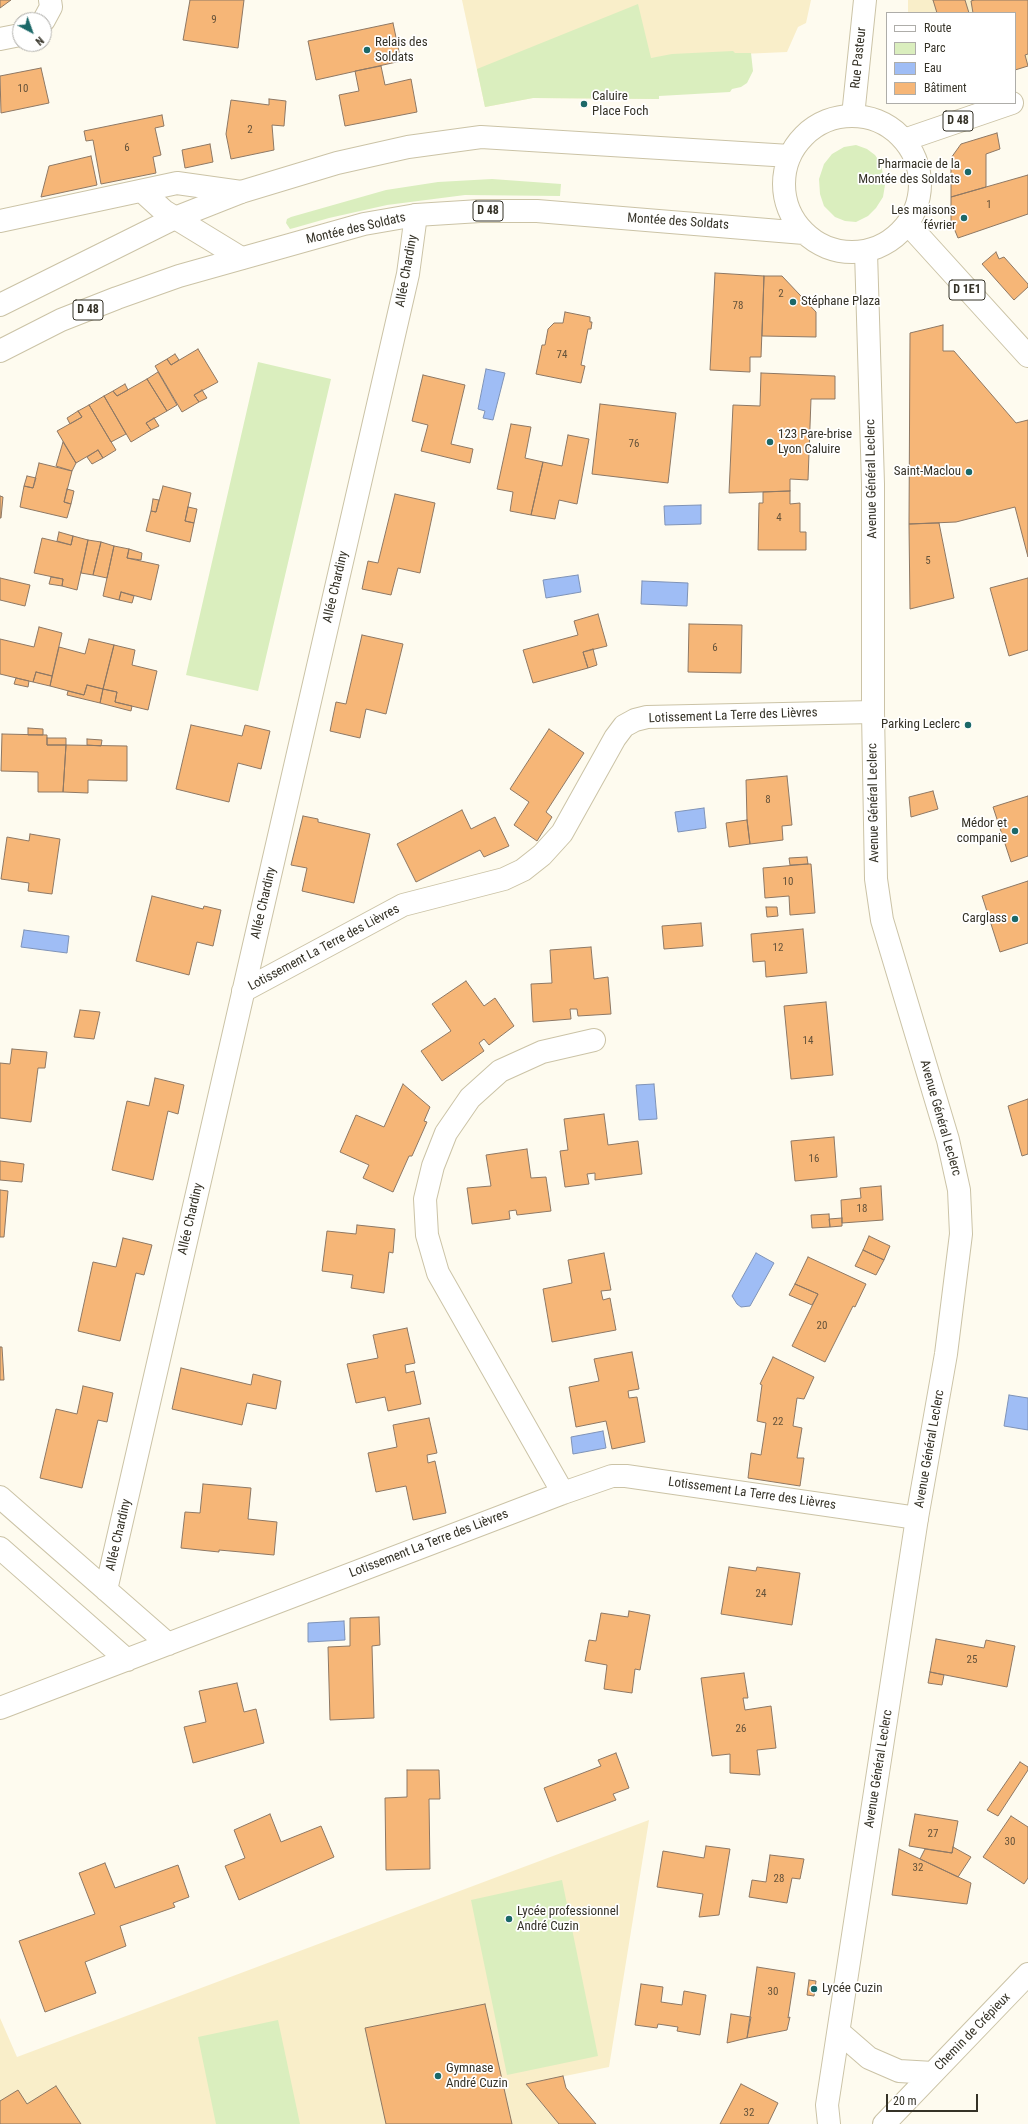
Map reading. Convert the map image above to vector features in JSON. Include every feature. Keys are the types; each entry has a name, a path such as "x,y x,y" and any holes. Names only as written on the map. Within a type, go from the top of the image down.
{"street":[{"path":"48,12 51,7 50,0"},
{"name":"Rue Pasteur","path":"853,116 865,0"},
{"path":"0,40 12,37"},
{"path":"1016,102 1028,98"},
{"name":"D 48","path":"904,140 1009,104"},
{"path":"853,116 872,119 889,127 904,140 916,159 920,181 918,204 908,224 896,237 882,246 866,252 844,252 822,246 804,233 790,215 784,193 784,174 790,156 801,139 816,126 835,118 853,116"},
{"path":"0,305 175,218 241,192 337,163 408,148 481,137 790,156"},
{"path":"0,221 177,183 241,192"},
{"path":"142,191 164,211 241,258"},
{"name":"Montée des Soldats","path":"0,351 62,320 178,276 364,224 416,215 480,211 537,211 737,226 804,233"},
{"name":"Allée Chardiny","path":"106,1590 408,274 416,215"},
{"name":"D 1E1","path":"908,224 1028,356"},
{"name":"Avenue Général Leclerc","path":"829,2124 827,2105 918,1518 946,1354 961,1234 959,1190 948,1140 882,920 875,865 873,484 866,252"},
{"name":"Lotissement La Terre des Lièvres","path":"244,991 403,905 504,879 523,870 542,855 562,833 615,738 624,726 635,720 647,717 873,712"},
{"path":"562,1492 438,1273 427,1235 425,1200 433,1166 446,1133 470,1098 500,1071 542,1052 594,1040"},
{"name":"Lotissement La Terre des Lièvres","path":"0,1708 562,1492 595,1480 612,1476 626,1476 918,1518"},
{"path":"0,1497 168,1644"},
{"path":"0,1548 127,1660"},
{"name":"Chemin de Crépieux","path":"884,2124 1028,1974"},
{"path":"839,2032 869,2058 899,2071 933,2073"}],"shaded area":[{"path":"462,0 811,0 806,23 798,27 787,52 651,58 659,99 533,98 485,107"},
{"path":"908,0 1028,0 1028,66 1016,70 1016,12 908,12"},
{"name":"Lycée professionnel André Cuzin","path":"649,1820 609,2067 526,2084 559,2124 0,2124 0,2018 17,2057"}],"green space":[{"path":"638,4 651,58 672,54 733,51 735,53 751,53 753,71 747,83 741,87 732,89 730,92 659,96 659,99 533,98 485,107 477,69"},
{"path":"856,145 867,149 875,155 881,164 885,185 883,197 876,208 868,216 856,222 845,221 835,217 824,206 820,194 819,179 824,164 832,154 844,147"},
{"path":"492,179 561,184 560,196 465,195 387,205 329,218 290,229 286,223 287,219 291,217 386,190 438,182"},
{"path":"258,362 331,379 258,691 186,675"},
{"path":"562,1880 598,2056 507,2075 471,1900"},
{"path":"278,2020 300,2124 216,2124 198,2037"}],"water":[{"path":"486,369 505,373 493,420 483,418 485,411 478,409"},
{"path":"701,505 701,524 665,525 664,506"},
{"path":"578,575 581,592 546,598 543,580"},
{"path":"642,581 688,583 687,606 641,604"},
{"path":"704,808 706,828 678,832 675,812"},
{"path":"24,930 69,936 67,953 21,947"},
{"path":"654,1084 657,1119 639,1120 636,1085"},
{"path":"756,1253 774,1263 750,1306 741,1307 732,1296"},
{"path":"1009,1395 1028,1398 1028,1430 1004,1426"},
{"path":"603,1431 606,1448 573,1454 571,1437"},
{"path":"344,1621 345,1640 308,1642 308,1623"}],"building":[{"path":"0,0 11,0 0,8"},
{"path":"190,0 244,0 238,48 183,40"},
{"path":"933,0 965,0 969,12 937,12"},
{"path":"1028,0 1028,54 1025,55 1028,66 1016,70 1016,12 973,12 971,1"},
{"path":"393,23 401,61 316,80 308,41"},
{"path":"381,66 385,85 411,79 417,112 345,126 339,95 359,91 355,71"},
{"path":"41,68 49,103 1,113 0,76"},
{"path":"269,99 286,101 284,126 272,125 274,150 231,159 226,134 231,100 269,105"},
{"path":"162,115 164,126 155,128 161,155 153,157 156,173 101,184 93,140 86,141 84,131"},
{"name":"Pharmacie de la Montée des Soldats","path":"997,133 1000,149 986,154 986,187 951,197 951,158 961,144"},
{"path":"210,144 213,162 185,168 182,150"},
{"path":"91,156 97,185 41,197 49,166"},
{"path":"1028,175 1028,214 958,238 951,221 951,197"},
{"path":"996,252 999,259 1004,257 1028,284 1028,287 1014,300 982,264"},
{"path":"715,273 764,276 761,357 750,357 750,372 710,370"},
{"path":"764,276 782,276 816,312 816,337 762,336"},
{"path":"565,312 590,317 590,322 592,322 591,329 588,329 581,365 585,366 581,383 536,374 542,345 545,345 548,329 554,323 563,323"},
{"name":"Saint-Maclou","path":"943,325 943,351 954,351 1016,423 1028,420 1028,557 1015,507 956,522 909,524 910,333"},
{"path":"198,349 218,382 194,395 199,402 182,412 155,366 167,359 171,365"},
{"path":"175,354 179,360 171,365 167,359"},
{"path":"158,372 177,405 167,411 147,379"},
{"name":"123 Pare-brise Lyon Caluire","path":"761,373 835,376 835,399 811,399 808,480 790,479 790,491 729,493 733,405 760,406"},
{"path":"423,375 465,385 451,444 473,449 470,463 421,451 428,425 412,421"},
{"path":"147,379 167,411 146,423 151,430 131,442 104,396 113,391 117,396"},
{"path":"125,384 128,390 117,396 113,391"},
{"path":"202,390 207,398 199,402 194,395"},
{"path":"104,396 126,434 111,442 89,405"},
{"path":"600,404 676,413 668,483 592,474"},
{"path":"89,405 116,450 103,458 98,450 76,463 57,431 82,417 78,411"},
{"path":"78,411 82,417 70,424 67,418"},
{"path":"154,418 159,426 151,430 146,423"},
{"path":"511,424 531,427 525,458 543,462 531,515 510,511 513,492 497,489"},
{"path":"568,435 589,439 577,504 559,500 555,519 531,515 543,462 562,466"},
{"path":"63,442 76,463 72,471 56,466"},
{"path":"98,450 103,458 92,464 87,457"},
{"path":"39,463 72,471 64,502 71,504 67,518 20,507 24,486 33,488"},
{"path":"27,476 36,478 33,488 24,486"},
{"path":"163,486 191,493 185,521 194,523 190,542 146,531 151,511 156,512"},
{"path":"67,489 74,491 71,504 64,502"},
{"path":"790,491 790,504 800,503 800,532 806,532 806,550 758,550 759,503 763,503 763,492"},
{"path":"395,494 435,503 420,573 398,568 391,595 362,589 368,561 378,563"},
{"path":"0,496 3,497 1,518 0,518"},
{"path":"153,499 159,500 156,512 151,511"},
{"path":"188,507 197,509 194,523 185,521"},
{"path":"939,523 954,598 910,609 909,524"},
{"path":"59,532 73,536 71,545 57,541"},
{"path":"73,536 88,540 77,590 62,586 63,579 34,573 42,538 71,545"},
{"path":"88,540 101,542 93,575 81,573"},
{"path":"101,542 114,546 107,578 93,575"},
{"path":"114,546 129,549 127,558 159,565 151,600 121,592 119,600 103,596"},
{"path":"129,549 142,553 141,560 127,558"},
{"path":"51,577 63,579 62,586 49,584"},
{"path":"0,578 30,585 25,606 0,600"},
{"path":"1028,578 1028,650 1009,656 990,588"},
{"path":"121,592 134,596 132,603 119,600"},
{"path":"598,614 607,646 583,652 588,668 533,683 523,650 578,635 574,621"},
{"path":"689,624 742,625 741,673 688,672"},
{"path":"39,627 62,633 52,676 36,672 33,682 0,674 0,639 34,647"},
{"path":"362,635 403,644 386,714 366,709 360,738 330,731 336,702 346,704"},
{"path":"89,639 114,645 103,689 87,685 84,695 50,686 59,647 85,654"},
{"path":"114,645 135,650 132,665 157,671 148,710 115,702 117,692 103,689"},
{"path":"593,649 597,665 588,668 583,652"},
{"path":"36,672 52,676 50,686 33,682"},
{"path":"16,678 29,681 28,687 14,684"},
{"path":"87,685 103,689 100,703 67,695 68,691 84,695"},
{"path":"103,689 117,692 115,702 132,706 131,711 100,703"},
{"path":"191,725 242,736 245,725 270,731 261,769 238,763 229,802 176,789"},
{"path":"28,728 43,729 43,735 28,735"},
{"path":"549,729 584,753 546,812 552,817 537,841 514,825 529,802 510,789"},
{"path":"2,734 47,735 47,745 66,745 63,792 38,792 38,772 1,771"},
{"path":"47,738 66,738 66,745 47,745"},
{"path":"87,739 102,740 101,746 87,745"},
{"path":"66,745 127,746 127,781 88,780 88,793 63,792"},
{"path":"787,776 792,825 782,826 783,840 750,844 747,820 746,780"},
{"path":"933,791 938,809 911,817 909,797"},
{"name":"Médor et companie","path":"1028,796 1028,856 1011,862 993,807"},
{"path":"462,810 471,829 495,817 509,846 484,857 480,850 416,882 397,844"},
{"path":"303,816 318,819 318,822 370,834 354,903 302,891 307,868 291,865"},
{"path":"747,820 750,844 729,847 726,823"},
{"path":"30,834 60,839 52,894 28,891 29,883 1,879 7,837 29,841"},
{"path":"807,857 808,864 790,865 789,858"},
{"path":"811,864 815,913 790,915 789,896 765,898 763,868"},
{"path":"1028,881 1028,943 1000,952 982,896"},
{"path":"152,896 203,909 204,906 221,910 213,946 197,942 189,975 136,961"},
{"path":"766,907 777,907 778,916 767,917"},
{"path":"701,923 703,946 664,949 662,926"},
{"path":"803,929 807,973 766,977 765,961 753,962 751,934"},
{"path":"591,947 594,979 608,977 611,1014 578,1016 577,1009 570,1009 571,1019 533,1022 531,984 552,983 550,950"},
{"path":"466,981 484,1006 495,998 514,1026 489,1045 484,1039 479,1043 484,1051 442,1081 421,1051 451,1031 432,1004"},
{"path":"826,1002 833,1075 791,1079 784,1006"},
{"path":"80,1010 100,1012 94,1039 74,1037"},
{"path":"12,1049 47,1052 45,1068 38,1068 31,1122 0,1118 0,1063 10,1064"},
{"path":"155,1078 184,1085 178,1114 168,1111 153,1180 112,1170 127,1101 149,1106"},
{"path":"403,1084 430,1107 424,1121 427,1122 412,1156 409,1156 393,1192 363,1178 369,1165 340,1152 356,1115 384,1127"},
{"path":"1028,1099 1028,1154 1022,1156 1008,1106"},
{"path":"604,1114 608,1145 638,1141 642,1174 595,1180 595,1173 587,1174 589,1184 565,1187 560,1151 568,1150 564,1119"},
{"path":"834,1137 837,1177 795,1181 791,1141"},
{"path":"527,1149 531,1178 546,1177 551,1211 517,1215 516,1210 509,1211 510,1219 472,1224 467,1188 491,1186 486,1155"},
{"path":"0,1161 24,1164 22,1182 0,1180"},
{"path":"881,1186 883,1220 842,1223 841,1200 861,1198 860,1188"},
{"path":"0,1190 8,1191 4,1237 0,1237"},
{"path":"829,1214 830,1227 812,1228 811,1215"},
{"path":"842,1218 842,1226 830,1227 829,1219"},
{"path":"357,1225 395,1229 393,1253 389,1252 384,1293 351,1288 353,1275 322,1271 327,1231 356,1234"},
{"path":"869,1236 890,1246 884,1260 863,1250"},
{"path":"123,1238 152,1245 144,1275 136,1273 120,1341 78,1331 93,1262 116,1267"},
{"path":"863,1250 884,1260 876,1275 855,1266"},
{"path":"604,1253 611,1290 601,1291 603,1300 610,1298 616,1330 552,1342 543,1289 572,1283 568,1260"},
{"path":"808,1257 866,1284 855,1307 853,1306 825,1362 792,1346 818,1294 795,1284"},
{"path":"795,1284 818,1294 812,1305 789,1295"},
{"path":"407,1328 415,1363 405,1365 406,1373 414,1371 421,1404 388,1411 385,1397 356,1403 347,1364 378,1358 373,1335"},
{"path":"0,1347 2,1347 4,1380 0,1380"},
{"path":"632,1352 639,1389 628,1391 629,1398 637,1397 645,1442 612,1449 606,1421 576,1427 569,1387 599,1381 594,1359"},
{"path":"773,1357 814,1377 804,1399 797,1398 793,1426 802,1428 797,1458 804,1458 800,1486 748,1478 751,1453 761,1455 766,1423 757,1421 762,1385 760,1384"},
{"path":"181,1368 251,1385 253,1374 281,1381 276,1409 247,1403 242,1425 172,1409"},
{"path":"83,1386 113,1393 107,1422 98,1420 82,1488 40,1478 56,1409 77,1414"},
{"path":"429,1418 437,1453 427,1455 428,1463 435,1461 446,1513 413,1520 406,1486 376,1492 368,1453 397,1447 393,1425"},
{"path":"203,1484 251,1488 248,1519 277,1522 274,1555 181,1548 185,1512 200,1513"},
{"path":"729,1567 756,1571 757,1567 800,1573 792,1625 721,1614"},
{"path":"629,1611 650,1615 640,1670 635,1669 632,1693 604,1689 607,1665 585,1661 589,1640 596,1641 601,1613 628,1617"},
{"path":"379,1617 380,1645 372,1646 374,1718 330,1720 328,1647 350,1646 350,1618"},
{"path":"936,1639 984,1648 986,1640 1015,1646 1007,1687 930,1672"},
{"path":"930,1672 944,1675 942,1685 928,1683"},
{"path":"744,1673 748,1698 743,1698 745,1710 771,1706 776,1748 757,1750 760,1775 730,1773 730,1754 712,1756 701,1678"},
{"path":"237,1683 244,1712 256,1709 264,1743 193,1763 184,1727 206,1722 199,1691"},
{"path":"616,1753 629,1788 613,1794 616,1800 557,1822 544,1788 601,1766 598,1760"},
{"path":"1020,1762 1028,1767 1028,1770 998,1816 987,1810"},
{"path":"407,1770 439,1770 440,1799 429,1799 430,1869 386,1870 385,1798 407,1797"},
{"path":"270,1814 281,1842 321,1826 334,1857 239,1900 225,1866 245,1858 234,1830"},
{"path":"915,1814 958,1821 952,1853 909,1846"},
{"path":"1011,1816 1028,1827 1028,1878 1024,1884 983,1857"},
{"path":"706,1846 730,1849 719,1915 699,1917 703,1894 657,1887 663,1851 704,1858"},
{"path":"953,1847 971,1857 958,1877 920,1859 925,1849 952,1853"},
{"path":"899,1849 971,1883 967,1904 892,1895"},
{"path":"770,1855 804,1859 800,1879 792,1878 787,1903 749,1897 752,1880 766,1882"},
{"path":"105,1863 115,1888 178,1865 189,1897 173,1903 175,1907 120,1926 126,1946 85,1962 96,1993 45,2012 19,1941 95,1914 79,1873"},
{"path":"757,1967 795,1973 788,2018 790,2017 787,2030 747,2038"},
{"path":"809,1980 816,1981 814,1996 807,1995"},
{"path":"641,1984 663,1987 661,2002 682,2005 684,1991 706,1995 700,2035 677,2031 678,2027 658,2024 657,2028 635,2025"},
{"name":"Gymnase André Cuzin","path":"485,2004 512,2124 386,2124 365,2028"},
{"path":"731,2014 751,2017 747,2038 727,2043"},
{"path":"563,2076 566,2088 596,2124 559,2124 526,2084"},
{"path":"741,2084 778,2103 768,2124 720,2124"},
{"path":"56,2086 81,2124 0,2124 0,2101 18,2090 27,2104"}],"place":[{"name":"Relais des Soldats","path":"367,50"},
{"name":"Caluire Place Foch","path":"584,104"},
{"name":"Pharmacie de la Montée des Soldats","path":"968,172"},
{"name":"Les maisons février","path":"964,218"},
{"name":"Stéphane Plaza","path":"793,302"},
{"name":"123 Pare-brise Lyon Caluire","path":"770,442"},
{"name":"Saint-Maclou","path":"969,472"},
{"name":"Parking Leclerc","path":"968,725"},
{"name":"Médor et companie","path":"1015,831"},
{"name":"Carglass","path":"1015,919"},
{"name":"Lycée professionnel André Cuzin","path":"509,1919"},
{"name":"Lycée Cuzin","path":"814,1989"},
{"name":"Gymnase André Cuzin","path":"438,2076"}]}
